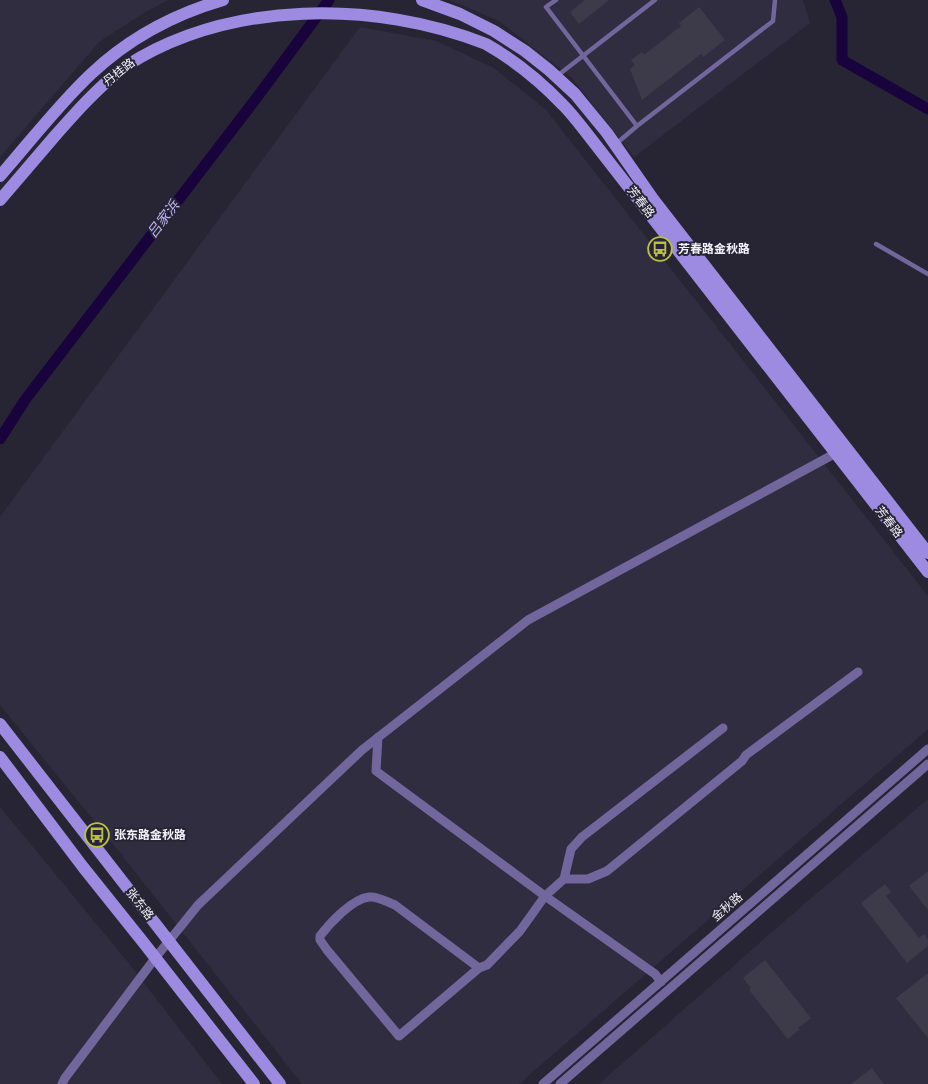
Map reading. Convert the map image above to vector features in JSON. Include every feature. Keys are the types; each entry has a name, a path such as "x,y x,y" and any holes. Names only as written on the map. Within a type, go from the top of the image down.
{"street":[{"name":"丹桂路","path":"0,176 69,96 116,53 143,35 201,3 223,0"},
{"name":"芳春路","path":"422,0 460,14 494,31 525,51 575,94 615,144 653,198 928,553"},
{"name":"丹桂路","path":"0,200 80,107 103,84 151,48 208,21 278,4 306,2"},
{"name":"芳春路","path":"340,2 382,7 421,16 454,28 486,44 516,64 539,82 563,105 928,572"},
{"path":"62,1084 156,957 198,905 362,750 528,620 836,453"},
{"path":"564,878 588,879 607,871 742,761 746,755 858,672"},
{"name":"张东路","path":"0,724 280,1084"},
{"path":"479,968 395,905 379,898 368,897 346,908 320,936 320,940 327,950 399,1036 479,968 487,965 520,931 545,896 564,878 571,849 582,837 723,728"},
{"path":"378,737 376,771 545,896 655,974 661,982"},
{"name":"金秋路","path":"543,1084 928,749"},
{"name":"张东路","path":"0,757 83,867 156,957 254,1084"},
{"name":"金秋路","path":"560,1084 928,764"}],"lane":[{"path":"556,0 546,8 637,126"},
{"path":"556,76 655,0"},
{"path":"615,144 773,21 774,0"},
{"path":"876,244 928,274"}],"shaded area":[{"path":"0,0 168,0 142,14 99,42 0,157"},
{"path":"450,0 803,0 810,23 634,157 572,78 499,21"},
{"path":"360,27 436,41 494,68 546,110 928,596 928,729 519,1084 302,1084 121,854 0,705 0,517"},
{"path":"928,799 928,1084 599,1084 788,918"},
{"path":"0,807 127,961 222,1084 0,1084"}],"building":[{"path":"585,0 609,0 579,24 570,12"},
{"path":"699,7 725,40 703,57 701,54 642,100 630,69 635,65 631,60 642,52 644,55 681,26 679,23"},
{"path":"928,871 928,910 909,886"},
{"path":"885,884 891,892 886,896 919,938 924,934 928,940 928,946 907,963 861,903"},
{"path":"765,960 811,1018 788,1039 749,990 751,988 743,978"},
{"path":"928,973 928,1038 896,998"},
{"path":"872,1068 884,1084 851,1084"}],"waterway":[{"name":"吕家浜","path":"0,439 25,400 258,96 329,0"},
{"path":"835,0 842,17 842,60 928,109"}],"place":[{"name":"芳春路金秋路","path":"660,249"},
{"name":"张东路金秋路","path":"97,835"}]}
